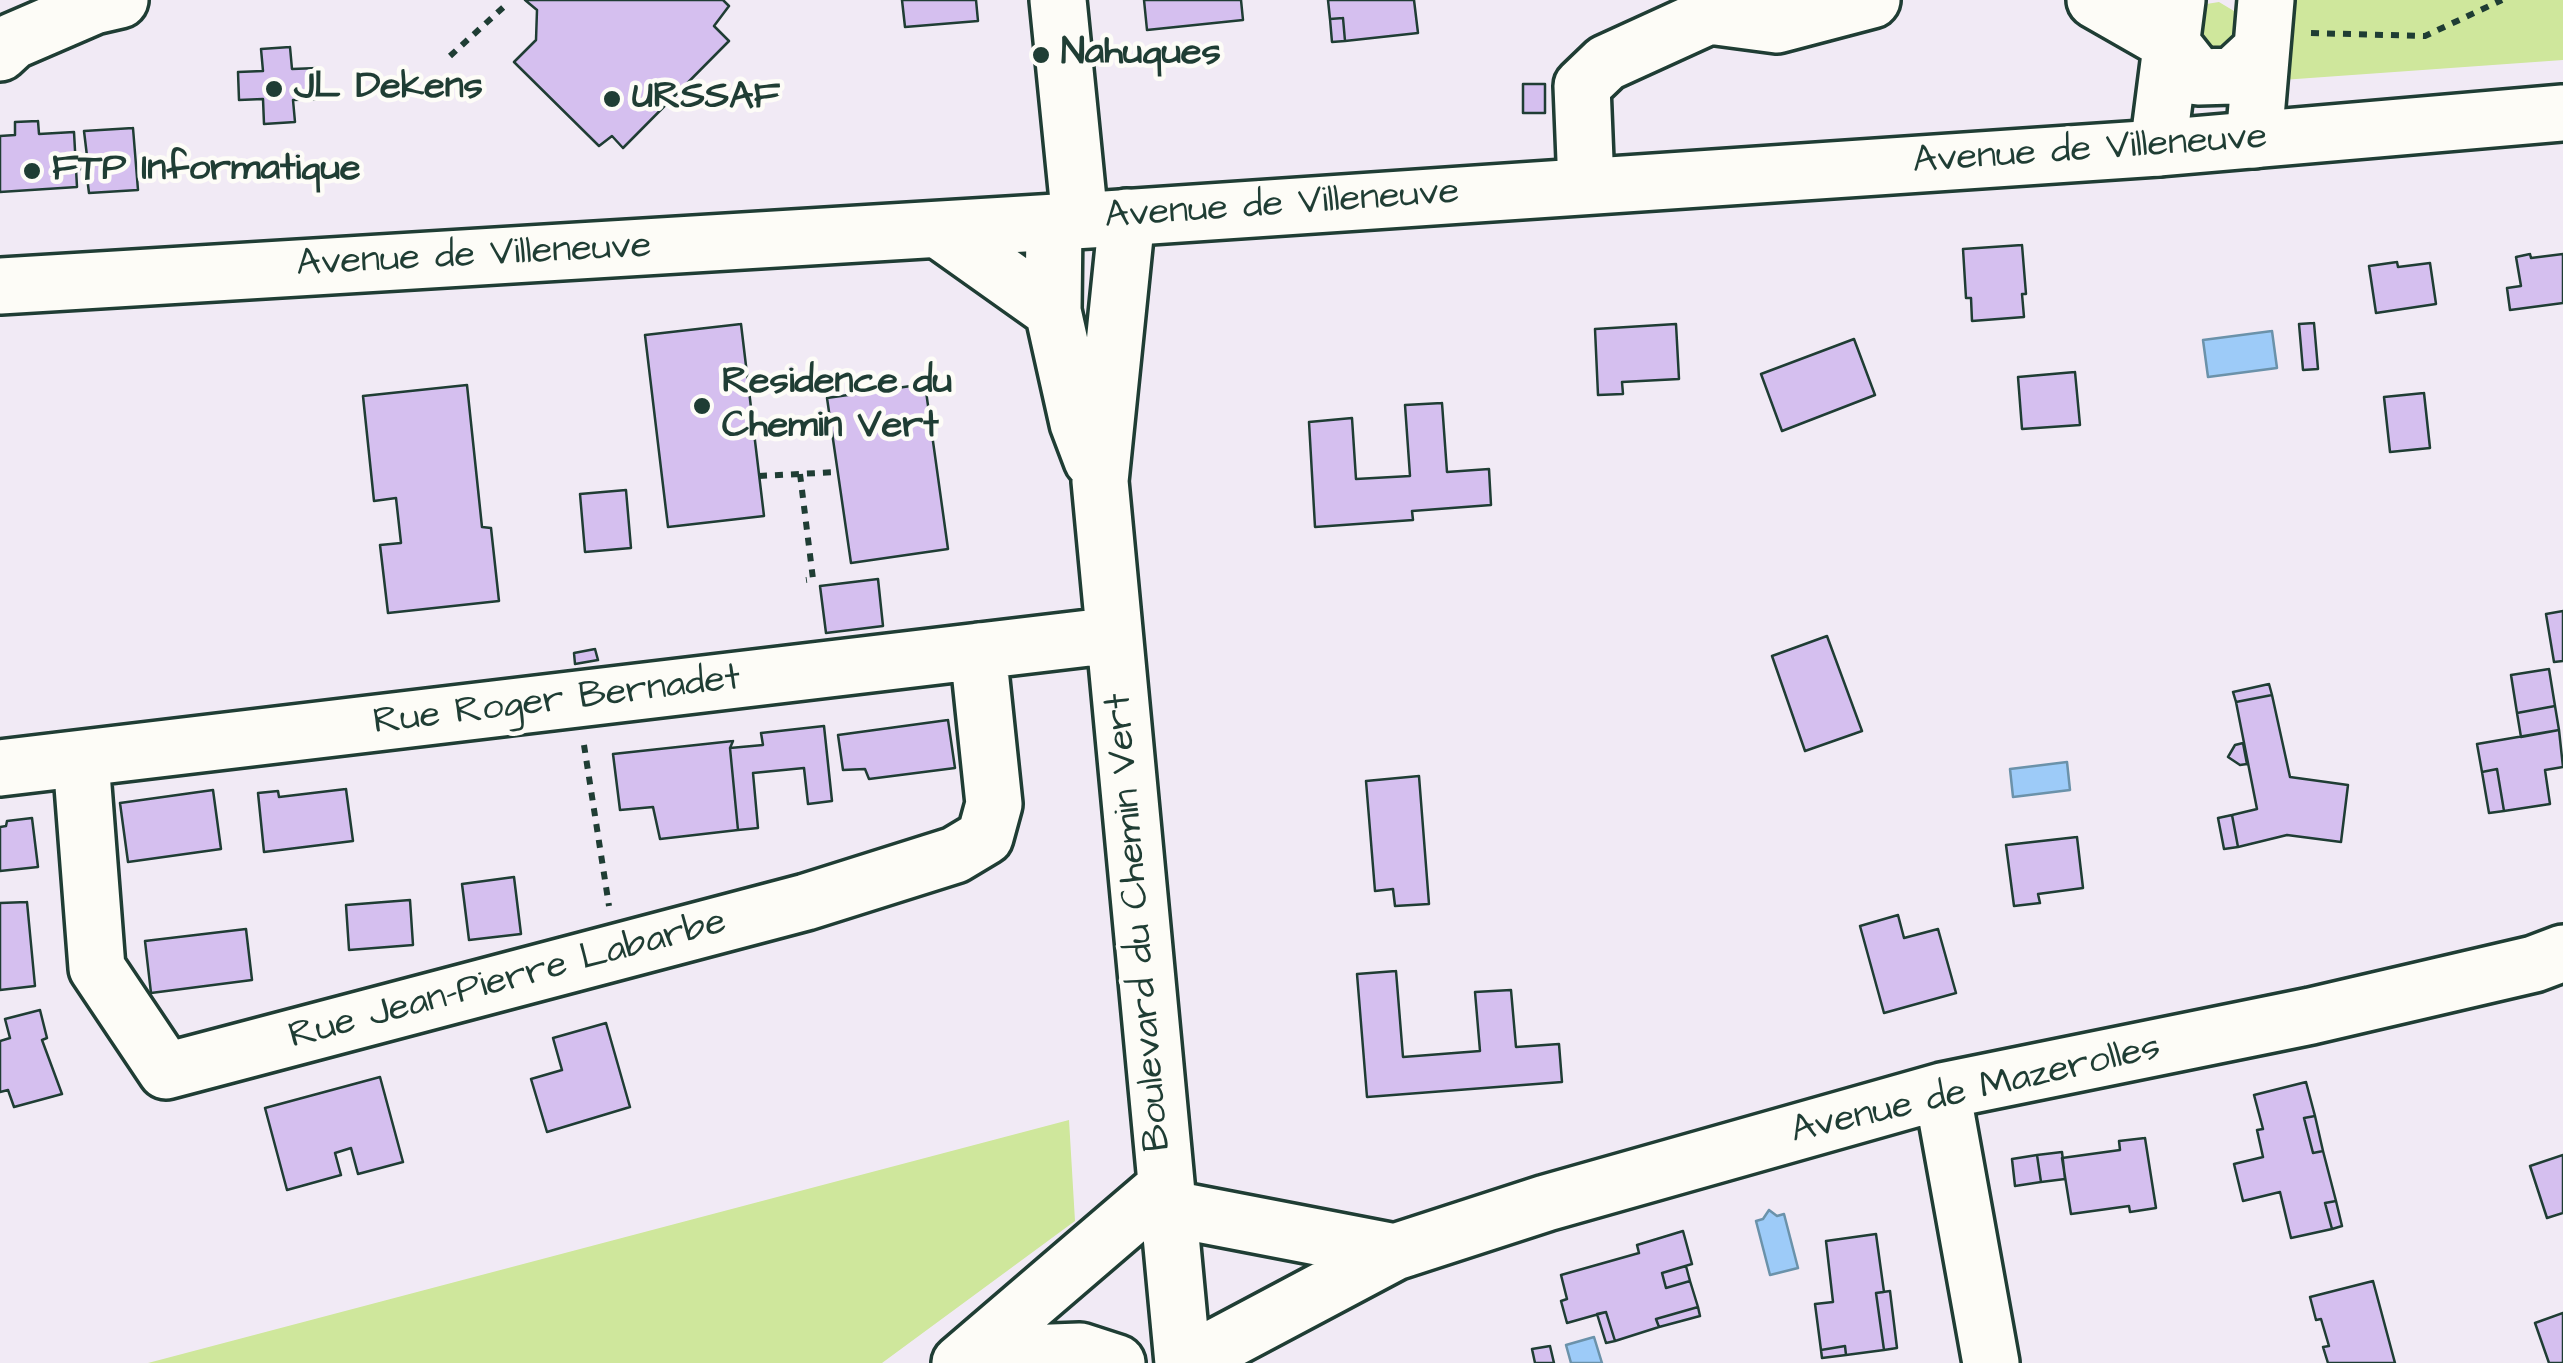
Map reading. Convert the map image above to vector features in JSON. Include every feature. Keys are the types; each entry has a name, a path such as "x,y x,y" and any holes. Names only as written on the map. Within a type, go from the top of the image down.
{"street":[{"path":"0,53 64,9 120,0"},
{"path":"1058,0 1087,220"},
{"path":"1586,185 1582,86 1606,64 1710,8 1777,25 1872,0"},
{"path":"2095,0 2175,22"},
{"path":"2175,22 2198,77 2232,76 2264,28"},
{"path":"2158,148 2175,22"},
{"path":"2254,140 2264,28"},
{"name":"Avenue de Villeneuve","path":"0,286 939,230 2158,148 2563,114"},
{"name":"Boulevard du Chemin Vert","path":"1087,220 1053,311 1078,423 1100,481"},
{"name":"Boulevard du Chemin Vert","path":"1087,220 1100,481 1165,1198 1185,1363"},
{"path":"939,230 1053,311"},
{"name":"Rue Roger Bernadet","path":"0,768 1114,635"},
{"name":"Rue Jean-Pierre Labarbe","path":"81,760 97,968 166,1071 806,902 955,855 985,836 994,804 978,651"},
{"name":"Avenue de Mazerolles","path":"1185,1363 1395,1252 1546,1203 1942,1092 2311,1016 2534,964 2563,953"},
{"path":"1942,1092 1991,1363"},
{"path":"965,1359 1165,1198"},
{"name":"Avenue de Mazerolles","path":"1165,1198 1395,1252"},
{"path":"965,1359 1080,1351 1117,1363"}],"path":[{"path":"2264,28 2425,36 2502,0"},
{"path":"450,56 508,3"},
{"path":"760,476 838,472"},
{"path":"800,474 813,578 806,580"},
{"path":"577,700 616,952"}],"green space":[{"path":"2277,0 2563,0 2563,60 2268,81"},
{"path":"2219,2 2244,17 2251,41 2195,59 2194,6"},
{"path":"1069,1120 1075,1221 882,1363 148,1363"}],"water":[{"path":"2272,331 2277,368 2208,377 2203,340"},
{"path":"2067,762 2070,790 2013,797 2010,769"},
{"path":"1769,1210 1777,1216 1784,1214 1798,1268 1770,1275 1756,1221"},
{"path":"1594,1337 1602,1363 1571,1363 1566,1345"}],"building":[{"name":"URSSAF","path":"525,0 723,0 729,6 714,26 729,41 623,148 612,136 599,146 514,62 536,40 537,10"},
{"path":"902,0 976,0 978,21 905,27"},
{"path":"1144,0 1241,0 1243,20 1147,30"},
{"path":"1328,0 1414,0 1418,33 1345,41 1343,18 1330,19"},
{"path":"1343,18 1345,41 1332,42 1330,19"},
{"path":"290,47 292,69 318,68 319,99 293,100 295,122 264,124 263,99 239,100 238,72 263,71 261,49"},
{"path":"1523,84 1545,84 1545,113 1523,113"},
{"path":"38,121 39,134 74,132 77,187 0,192 0,136 15,135 15,122"},
{"path":"133,128 138,190 89,193 86,169 76,169 76,157 87,156 84,131"},
{"path":"2022,245 2024,317 1972,321 1971,298 1966,298 1963,249"},
{"path":"2530,254 2531,258 2563,254 2563,303 2510,310 2507,288 2521,286 2516,257"},
{"path":"2397,262 2398,267 2430,263 2436,304 2376,313 2369,266"},
{"path":"2314,323 2318,369 2303,370 2299,324"},
{"name":"Residence du Chemin Vert","path":"741,324 764,516 668,527 645,335"},
{"path":"1676,324 1679,379 1622,382 1623,394 1598,395 1595,329"},
{"path":"1854,339 1875,395 1782,431 1761,374"},
{"path":"2075,372 2080,425 2022,429 2018,377"},
{"name":"Residence du Chemin Vert","path":"925,384 948,549 851,563 827,398"},
{"path":"467,385 482,527 491,528 499,601 388,613 380,545 401,543 396,498 374,501 363,396"},
{"path":"2424,393 2430,448 2390,452 2384,397"},
{"path":"1442,403 1447,472 1489,469 1491,505 1412,511 1413,520 1315,527 1309,422 1352,418 1356,479 1410,476 1405,405"},
{"path":"626,490 631,548 585,552 580,494"},
{"path":"878,579 883,626 826,633 820,586"},
{"path":"2563,611 2563,661 2554,662 2546,614"},
{"path":"1827,636 1862,731 1805,751 1772,656"},
{"path":"595,649 598,660 575,664 574,653"},
{"path":"2549,669 2555,706 2517,713 2511,675"},
{"path":"2269,684 2272,695 2236,702 2233,692"},
{"path":"2272,695 2290,777 2348,785 2341,842 2287,835 2238,847 2232,815 2257,809 2236,702"},
{"path":"2555,706 2559,730 2521,737 2517,713"},
{"path":"948,720 955,768 869,779 865,769 843,770 838,735"},
{"path":"824,726 832,801 808,804 804,768 753,773 758,828 738,830 730,748 763,745 761,733"},
{"path":"2559,730 2563,767 2545,770 2550,804 2504,811 2497,769 2482,772 2477,744"},
{"path":"733,741 730,748 738,830 660,839 653,807 620,810 613,754"},
{"path":"2243,743 2247,764 2240,765 2228,757 2235,745"},
{"path":"2497,769 2504,811 2489,813 2482,772"},
{"path":"1419,776 1429,904 1395,906 1393,889 1375,891 1366,781"},
{"path":"346,789 353,841 264,852 258,793 278,791 279,797"},
{"path":"213,790 221,849 128,862 120,803"},
{"path":"2232,815 2238,847 2224,849 2218,818"},
{"path":"32,818 38,867 0,871 0,827 6,826 7,821"},
{"path":"2077,837 2083,888 2038,894 2040,903 2014,906 2006,845"},
{"path":"514,877 521,934 469,940 462,884"},
{"path":"410,900 413,945 349,950 346,905"},
{"path":"27,902 35,986 0,990 0,903"},
{"path":"1898,915 1904,938 1938,929 1956,993 1884,1013 1860,926"},
{"path":"246,929 252,980 151,993 145,941"},
{"path":"1396,971 1403,1057 1480,1051 1475,992 1511,990 1516,1047 1559,1044 1562,1082 1367,1097 1357,974"},
{"path":"40,1010 47,1038 42,1040 62,1094 14,1107 8,1090 0,1092 0,1041 10,1038 5,1019"},
{"path":"606,1023 630,1107 547,1132 531,1079 562,1070 553,1038"},
{"path":"380,1077 403,1162 358,1174 351,1148 335,1153 341,1175 287,1190 265,1108"},
{"path":"2306,1082 2315,1116 2304,1118 2313,1153 2323,1151 2336,1201 2325,1203 2332,1229 2291,1238 2280,1192 2243,1201 2234,1164 2263,1157 2257,1130 2263,1129 2254,1095"},
{"path":"2315,1116 2323,1151 2313,1153 2304,1118"},
{"path":"2145,1138 2156,1208 2130,1212 2129,1206 2071,1214 2062,1158 2120,1150 2119,1141"},
{"path":"2062,1152 2065,1179 2041,1182 2037,1155"},
{"path":"2037,1155 2041,1182 2015,1186 2012,1159"},
{"path":"2563,1155 2563,1213 2547,1218 2530,1166"},
{"path":"2336,1201 2342,1226 2332,1229 2325,1203"},
{"path":"1683,1231 1692,1264 1662,1273 1666,1288 1690,1281 1698,1307 1656,1319 1659,1327 1615,1341 1606,1312 1567,1323 1561,1301 1567,1299 1561,1275 1639,1253 1637,1245"},
{"path":"1876,1234 1884,1292 1876,1293 1884,1350 1846,1355 1845,1346 1821,1350 1815,1304 1833,1302 1826,1241"},
{"path":"1686,1266 1690,1281 1666,1288 1662,1273"},
{"path":"2373,1281 2395,1363 2328,1363 2323,1347 2329,1346 2310,1297"},
{"path":"1890,1291 1897,1348 1884,1350 1876,1293"},
{"path":"1698,1307 1700,1316 1659,1327 1656,1319"},
{"path":"1606,1312 1615,1341 1606,1343 1597,1314"},
{"path":"2563,1313 2563,1363 2549,1363 2535,1323"},
{"path":"1550,1346 1554,1363 1535,1363 1532,1349"},
{"path":"1845,1346 1846,1355 1822,1358 1821,1350"}],"place":[{"name":"Nahuques","path":"1041,55"},
{"name":"JL Dekens","path":"274,89"},
{"name":"URSSAF","path":"612,99"},
{"name":"FTP Informatique","path":"32,171"},
{"name":"Residence du Chemin Vert","path":"702,406"}]}
